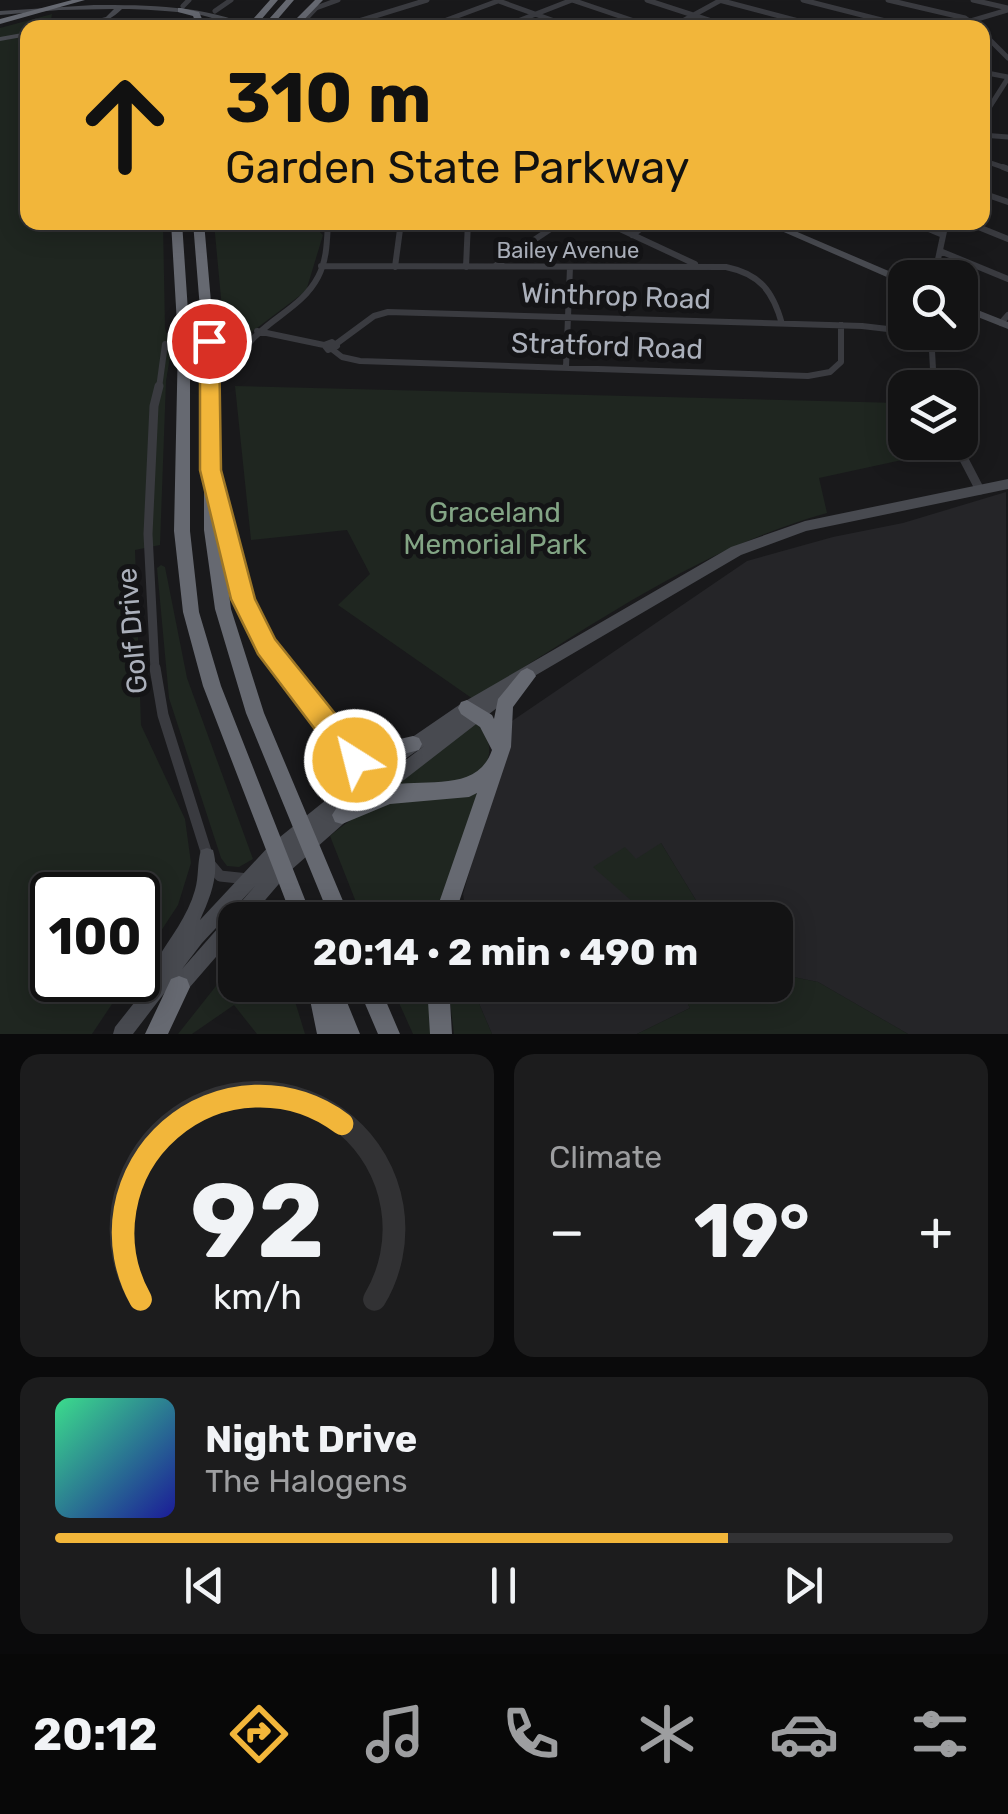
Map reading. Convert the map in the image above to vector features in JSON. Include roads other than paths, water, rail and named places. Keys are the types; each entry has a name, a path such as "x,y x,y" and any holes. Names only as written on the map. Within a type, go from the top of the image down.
{"highway":[{"path":"0,18 82,0"},
{"path":"256,20 274,0"},
{"path":"273,20 290,0"},
{"path":"301,20 319,0"},
{"path":"177,230 184,341 182,532 191,612 212,686 296,902"},
{"path":"199,230 209,341 214,556 234,652 267,745 333,902"},
{"path":"210,470 218,512 251,620 358,764 362,780 339,808"},
{"path":"450,902 498,759 504,704 527,676"},
{"path":"339,808 389,794 469,788 498,759 496,735 472,711"},
{"path":"326,720 349,741 371,752 389,753 413,744"},
{"path":"156,1034 179,987"},
{"path":"321,1002 328,1034"},
{"path":"336,1002 348,1034"},
{"path":"375,1002 389,1034"},
{"path":"439,1002 442,1034"}],"main road":[{"path":"34,0 115,9"},
{"path":"34,0 43,8 184,5 237,20"},
{"path":"0,18 67,3"},
{"path":"104,20 115,9"},
{"path":"784,230 888,275"},
{"path":"978,312 1006,321"},
{"path":"362,780 413,744 680,581 736,552 805,526 1008,484"},
{"path":"122,1034 172,966 248,879 472,711"},
{"path":"145,1034 179,987 284,864 339,808"},
{"path":"122,1034 196,912 207,880 208,856"},
{"path":"248,879 284,864"}],"street":[{"path":"216,11 232,0"},
{"path":"303,20 316,8 338,0"},
{"path":"362,20 427,0"},
{"path":"446,20 497,0 552,20"},
{"path":"521,20 572,0 631,20"},
{"path":"647,0 709,20"},
{"path":"685,20 720,0 795,20"},
{"path":"802,0 881,20"},
{"path":"888,0 964,20"},
{"path":"973,0 1008,9"},
{"path":"978,20 1008,9"},
{"path":"990,39 1008,58"},
{"path":"995,44 1008,41"},
{"path":"990,103 1007,81"},
{"path":"232,369 238,354 257,331 308,294 321,266 328,230"},
{"path":"395,268 400,230"},
{"path":"466,267 468,230"},
{"path":"492,267 549,230"},
{"path":"622,230 702,267"},
{"path":"632,235 639,230"},
{"path":"931,230 943,235"},
{"path":"938,260 944,230"},
{"path":"940,251 1008,279"},
{"name":"Bailey Avenue","path":"321,266 736,269 762,280 772,291 782,324"},
{"path":"566,367 570,267"},
{"name":"Winthrop Road","path":"331,346 384,312 888,329"},
{"name":"Stratford Road","path":"257,331 331,346 342,357 360,361 821,375 836,369 843,359 842,325"},
{"name":"Golf Drive","path":"165,344 165,364 153,412 148,546 152,637 160,701 208,856"},
{"path":"964,460 980,490"},
{"path":"208,856 220,876 248,879"}],"park label":[{"name":"Graceland Memorial Park","path":"495,528"}]}
